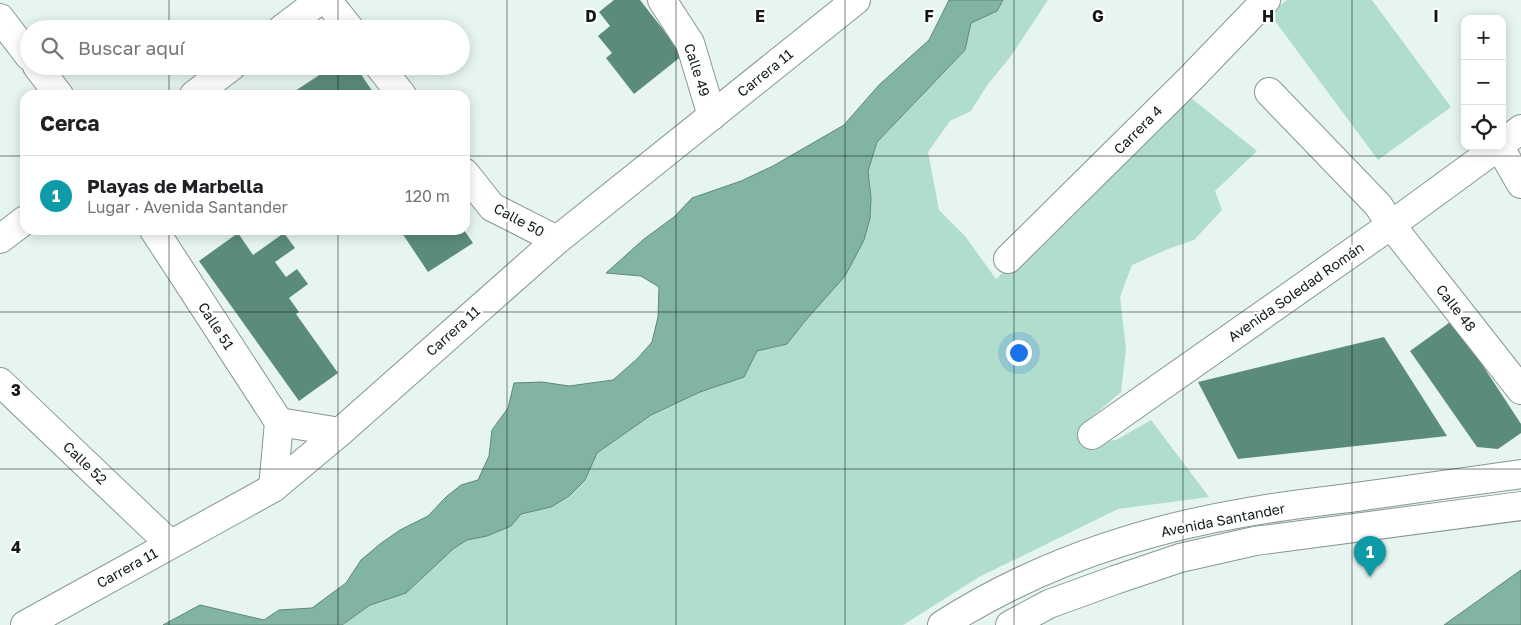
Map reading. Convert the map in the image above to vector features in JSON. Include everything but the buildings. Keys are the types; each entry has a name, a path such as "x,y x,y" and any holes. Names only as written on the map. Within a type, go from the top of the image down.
{"main road":[{"path":"294,20 320,0"},
{"path":"326,0 343,20"},
{"name":"Calle 49","path":"662,0 690,42 712,116"},
{"name":"Carrera 11","path":"25,625 273,488 340,432 557,240 856,0"},
{"name":"Carrera 4","path":"1008,259 1190,79 1266,0"},
{"path":"0,18 20,44"},
{"path":"44,75 55,90"},
{"path":"201,90 220,75"},
{"path":"387,75 398,90"},
{"name":"Calle 48","path":"1269,92 1378,205 1391,226 1521,390"},
{"path":"1506,141 1521,129"},
{"name":"Avenida Soledad Román","path":"1092,435 1391,226 1494,150"},
{"path":"1501,150 1521,184"},
{"name":"Calle 50","path":"470,179 492,207 557,240"},
{"path":"0,239 20,224"},
{"name":"Calle 51","path":"157,235 279,422"},
{"name":"Calle 52","path":"0,382 170,544"},
{"path":"273,488 279,422 340,432"},
{"name":"Avenida Santander","path":"942,625 966,610 1035,574 1105,548 1172,528 1248,512 1521,474"},
{"name":"Avenida Santander","path":"1010,625 1048,604 1180,558 1255,541 1521,506"}],"shaded area":[{"path":"949,0 1003,0 997,11 971,23 965,50 877,142 868,171 871,198 870,218 864,240 845,276 787,344 757,351 744,377 700,392 651,415 597,453 585,480 569,496 551,507 521,514 511,526 487,536 467,540 453,549 406,593 370,605 342,625 163,625 200,605 264,620 279,610 312,608 346,583 361,560 380,544 400,530 428,516 446,497 461,485 478,480 489,456 492,430 508,408 514,383 542,382 569,386 613,380 637,359 652,342 658,317 659,287 641,276 606,273 644,239 674,217 692,198 741,181 773,166 844,125 879,85 929,40"},
{"path":"1003,0 1048,0 1011,56 988,84 971,111 950,121 928,152 939,210 965,236 996,279 1191,98 1257,151 1215,191 1222,210 1194,240 1132,265 1120,297 1126,349 1121,392 1080,427 1083,444 1116,440 1151,420 1209,497 1118,509 979,577 903,625 342,625 370,605 406,593 453,549 467,540 487,536 511,526 521,514 551,507 585,480 597,453 651,415 700,392 743,377 757,351 787,344 805,321 871,198 868,171 877,142 965,50 971,23 996,11"},
{"path":"1287,0 1372,0 1451,107 1378,160 1269,13"},
{"path":"1521,570 1521,625 1444,625"}],"place":[{"name":"Playas de Marbella","path":"1370,577"}]}
